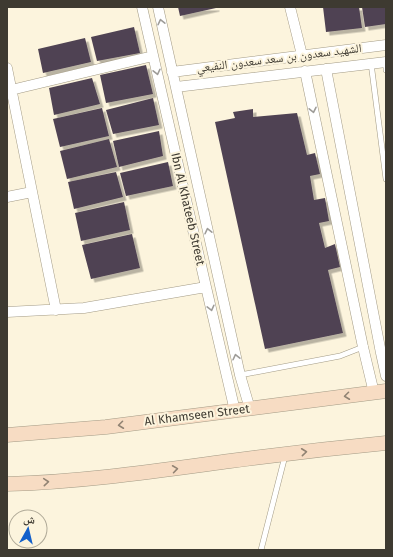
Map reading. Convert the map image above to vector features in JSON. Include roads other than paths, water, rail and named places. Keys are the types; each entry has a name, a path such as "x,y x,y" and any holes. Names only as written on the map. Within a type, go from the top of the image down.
{"street":[{"name":"Ibn Al Khateeb Street","path":"142,7 235,411"},
{"name":"Ibn Al Khateeb Street","path":"158,7 240,375 250,409"},
{"path":"290,7 302,55"},
{"name":"الشهيد سعدون بن سعد سعدون النفيعي","path":"172,72 386,45"},
{"path":"11,90 153,56"},
{"name":"الشهيد سعدون بن سعد سعدون النفيعي","path":"176,87 386,62"},
{"path":"7,68 56,310"},
{"path":"326,69 383,351 386,376"},
{"path":"305,71 363,347 380,392"},
{"path":"7,197 32,192"},
{"path":"7,312 84,308 206,287"},
{"name":"Al Khamseen Street","path":"7,435 106,427 380,392"},
{"path":"7,484 140,473 386,443"}],"lane":[{"path":"386,62 386,70"},
{"path":"371,63 386,179"},
{"path":"240,375 340,356 363,347"},
{"path":"261,550 286,454"}]}
